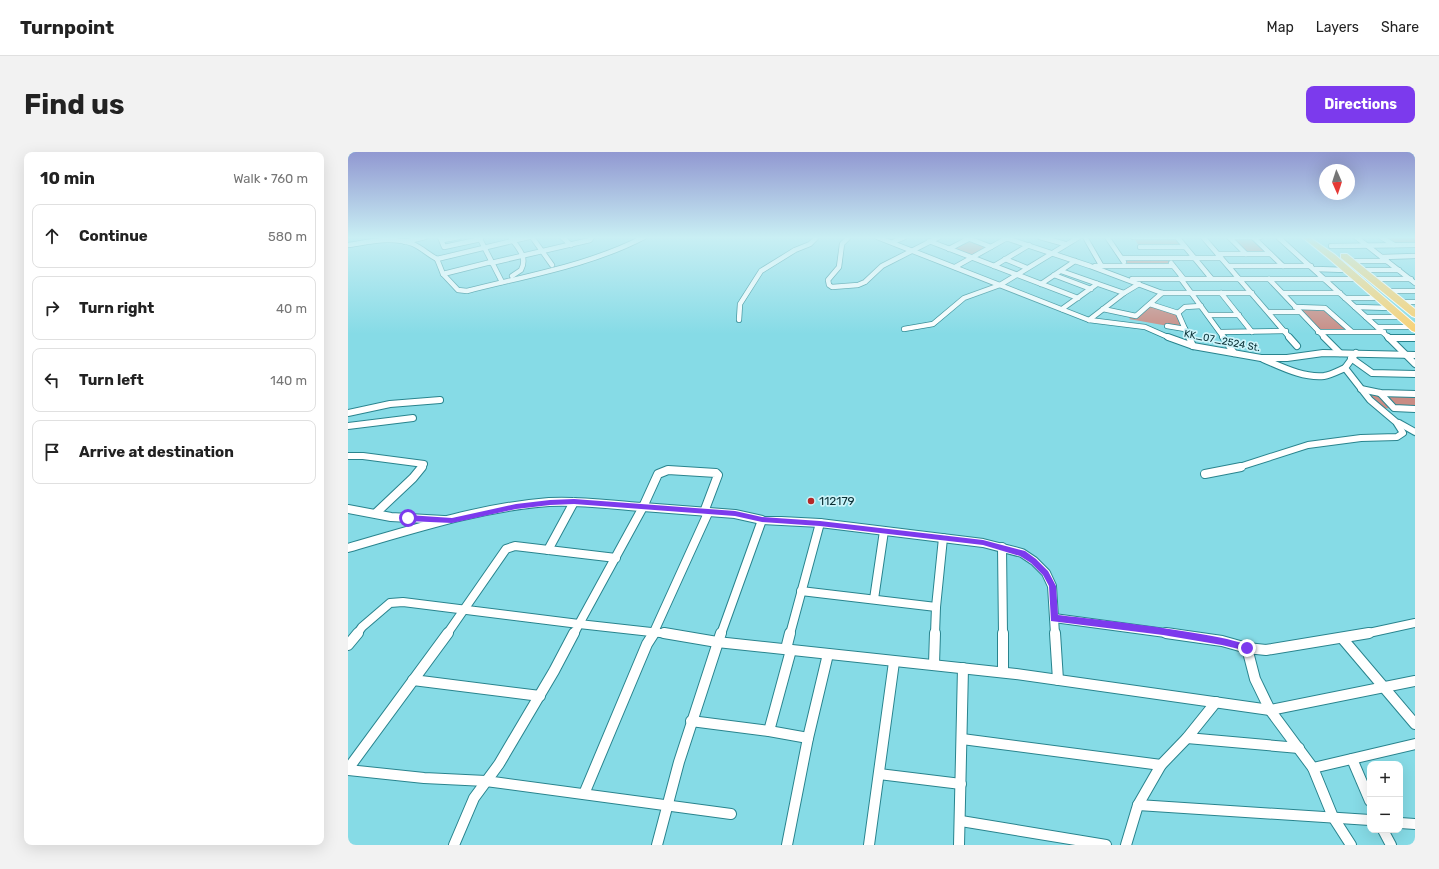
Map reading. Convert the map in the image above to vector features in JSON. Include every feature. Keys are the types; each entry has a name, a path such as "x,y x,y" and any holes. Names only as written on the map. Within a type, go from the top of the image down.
{"highway":[{"path":"1346,270 1414,328"},
{"path":"1361,270 1415,314"}],"street":[{"path":"441,269 443,274 458,290 463,291 542,269"},
{"path":"443,274 464,269"},
{"path":"495,269 501,280"},
{"path":"501,280 519,273 521,269"},
{"path":"739,320 740,304 760,271 763,269"},
{"path":"836,269 828,280 829,285 832,288 858,285 865,282 878,269"},
{"name":"KK_07_2524 St.","path":"961,269 1089,320 1145,327 1181,343 1234,354 1262,358 1287,358 1323,352 1415,355"},
{"path":"1003,269 1078,298"},
{"path":"904,329 933,324 964,298 1000,285 1025,269"},
{"path":"1100,269 1162,293 1252,293"},
{"path":"1176,269 1191,293 1221,332 1234,354"},
{"path":"1204,269 1211,278"},
{"path":"1232,269 1286,331 1297,346"},
{"path":"1314,269 1340,294 1384,332 1415,364"},
{"path":"1335,269 1346,270"},
{"path":"1361,270 1399,270 1414,280"},
{"path":"1041,284 1061,271 1124,293"},
{"path":"1054,275 1091,289"},
{"path":"1127,279 1358,279"},
{"path":"1269,279 1318,332 1340,352"},
{"path":"1373,279 1414,280"},
{"path":"1062,309 1098,284"},
{"path":"1089,320 1124,293 1139,284"},
{"path":"1388,291 1415,291"},
{"path":"1103,309 1134,317 1162,293"},
{"path":"1221,293 1252,332"},
{"path":"1283,293 1340,294"},
{"path":"1345,298 1380,298"},
{"path":"1401,302 1415,302"},
{"path":"1150,304 1178,314 1193,346"},
{"path":"1178,314 1180,309 1201,306"},
{"path":"1295,307 1325,308 1351,332"},
{"path":"1355,307 1391,308"},
{"path":"1269,312 1299,312"},
{"path":"1208,315 1239,315"},
{"path":"1366,317 1402,317"},
{"path":"1167,326 1185,329"},
{"path":"1378,327 1414,328"},
{"path":"1221,332 1286,331"},
{"path":"1318,332 1384,332"},
{"path":"1390,338 1415,338"},
{"path":"1262,358 1295,372 1325,376 1345,368 1356,353"},
{"path":"1351,358 1368,371 1375,374 1415,374"},
{"path":"1345,368 1360,389 1378,408 1397,422 1415,432"},
{"path":"1360,389 1380,393 1415,394"},
{"path":"1380,393 1392,407 1415,409"},
{"path":"348,413 390,404 440,400"},
{"path":"348,426 383,420 413,418"},
{"path":"1205,474 1246,466 1308,445 1361,438 1397,437 1403,433 1402,428 1397,422"},
{"path":"348,456 364,456 424,464 376,513"},
{"path":"454,845 474,798 499,764 540,696 616,558 643,507 658,474 662,471 716,473 717,478 706,512 655,631 647,644 584,794"},
{"path":"348,548 452,520 516,507 550,502 574,502 735,514 762,520 820,523 983,543 1022,553 1034,561 1046,573 1052,586 1058,680"},
{"path":"548,550 574,502"},
{"path":"348,510 376,513 391,518 452,520"},
{"path":"657,845 666,805 691,721 717,642 762,520"},
{"path":"769,730 789,650 801,591 820,523"},
{"path":"874,599 884,531"},
{"path":"934,664 936,607 943,538"},
{"path":"616,558 515,546 506,549 465,609 348,769 424,778 486,781 731,814"},
{"path":"1002,547 1003,672"},
{"path":"801,591 936,607"},
{"path":"348,645 362,626 377,612 390,603 402,602 579,624 655,631 717,642 894,662 934,664 1003,672 1270,710 1415,681"},
{"path":"1054,618 1170,633 1222,641 1247,648 1266,650 1342,638 1415,623"},
{"path":"1342,638 1415,724"},
{"path":"1247,648 1255,679 1270,710 1313,768 1333,817 1351,845"},
{"path":"788,845 808,738 828,654"},
{"path":"869,845 894,662"},
{"path":"959,845 961,821 963,668"},
{"path":"414,680 540,696"},
{"path":"1126,845 1138,805 1161,765 1187,738 1216,702"},
{"path":"691,721 769,730 808,738"},
{"path":"1187,738 1299,748"},
{"path":"962,739 1161,765"},
{"path":"1313,768 1415,744"},
{"path":"1352,759 1368,797"},
{"path":"879,774 961,784"},
{"path":"1138,805 1367,820"},
{"path":"961,821 1106,845"},
{"path":"1403,823 1415,824"},
{"path":"1385,833 1391,845"}],"shaded area":[{"path":"1150,304 1178,313 1185,329 1129,319"},
{"path":"1295,307 1322,307 1351,331 1318,332"},
{"path":"1363,392 1415,394 1415,409 1376,408"}],"place":[{"name":"112179","path":"811,501"}],"route":[{"path":"408,518 452,520 516,507 550,502 574,502 735,514 762,520 820,523 983,543 1022,553 1034,561 1046,573 1052,586 1054,618 1222,641 1247,648"}]}
